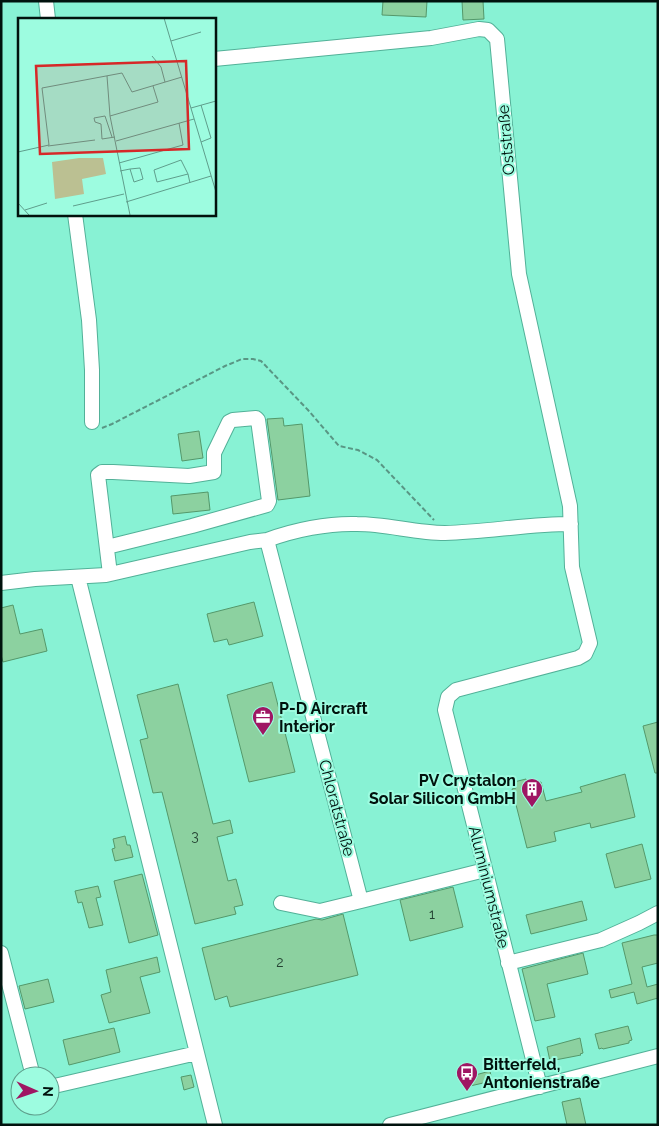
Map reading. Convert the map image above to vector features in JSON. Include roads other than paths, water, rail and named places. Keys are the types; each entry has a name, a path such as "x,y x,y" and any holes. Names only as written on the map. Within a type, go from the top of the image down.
{"street":[{"path":"46,1 48,18"},
{"name":"Oststraße","path":"215,59 431,38 479,29 488,30 495,35 498,43 519,274 570,506 570,524"},
{"path":"75,215 89,320 92,370 92,422"},
{"path":"107,547 267,505 269,501 258,420 256,418 229,422 214,453 214,472 188,476 113,472 102,472 98,475 110,574"},
{"path":"1,583 110,574 325,526 358,524 446,533 570,524"},
{"name":"Aluminiumstraße","path":"540,1087 445,714 445,705 448,697 456,690 574,660 582,657 588,651 590,639 572,567 570,524"},
{"name":"Chloratstraße","path":"267,540 361,901"},
{"path":"78,577 215,1125"},
{"path":"281,903 320,911 485,870"},
{"path":"508,963 601,940 640,923 658,912"},
{"path":"1,954 30,1066"},
{"path":"60,1085 197,1053"},
{"path":"390,1125 658,1056"}],"place":[{"name":"P-D Aircraft Interior","path":"263,736"},
{"name":"PV Crystalon Solar Silicon GmbH","path":"532,808"},
{"name":"Bitterfeld, Antonienstraße","path":"467,1092"}]}
